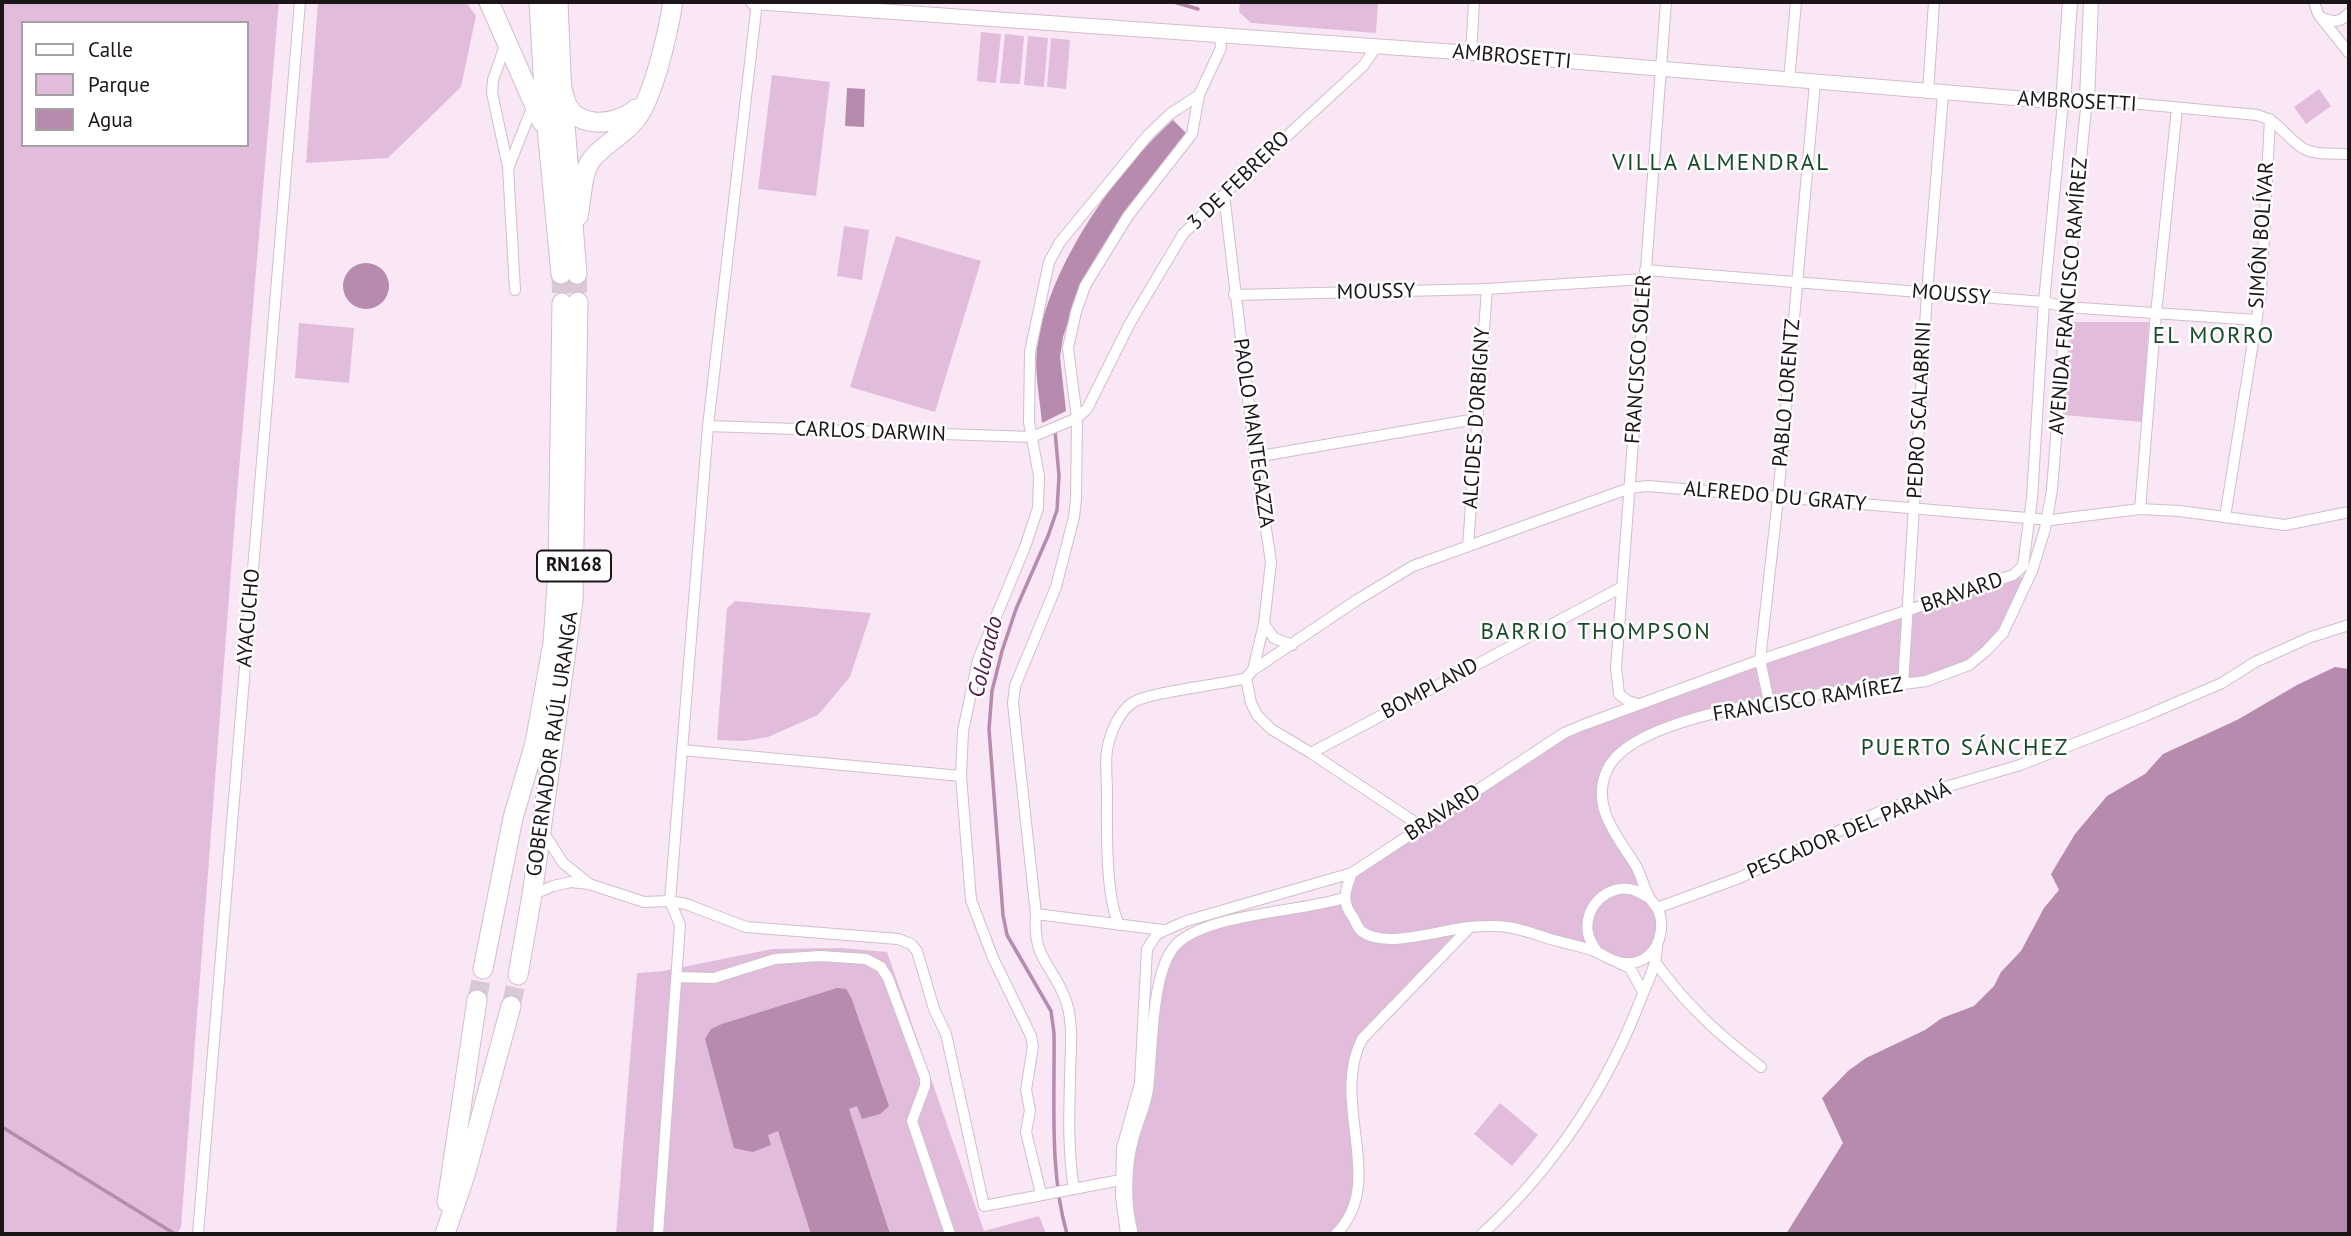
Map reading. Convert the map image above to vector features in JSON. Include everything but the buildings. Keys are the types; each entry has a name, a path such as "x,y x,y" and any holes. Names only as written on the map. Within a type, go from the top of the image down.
{"highway":[{"path":"489,2 548,136"},
{"path":"552,78 548,136 569,274 574,234 590,160 636,119 648,95 673,2"},
{"path":"549,9 552,78 574,234"},
{"path":"552,78 565,102 588,121 614,122 626,117 648,95"},
{"name":"GOBERNADOR RAÚL URANGA","path":"483,969 513,818 535,743 553,643 570,302 573,601 561,698 518,975"},
{"path":"444,1234 450,1171 477,1000"},
{"path":"444,1234 465,1175 511,1006"}],"street":[{"name":"AYACUCHO","path":"198,1234 300,2"},
{"path":"658,1234 680,925 670,901 682,750 708,426 756,2"},
{"name":"AMBROSETTI","path":"756,2 1471,53 2063,103 2087,99 2270,118"},
{"path":"1471,53 1474,2"},
{"name":"FRANCISCO SOLER","path":"1638,704 1624,698 1617,686 1616,668 1666,2"},
{"path":"1789,81 1796,2"},
{"path":"1928,93 1934,2"},
{"name":"AVENIDA FRANCISCO RAMÍREZ","path":"2013,575 2024,566 2030,518 2044,302 2070,2"},
{"name":"AVENIDA FRANCISCO RAMÍREZ","path":"2025,585 2048,520 2052,490 2066,307 2087,99 2091,2"},
{"path":"2314,2 2318,14 2349,53"},
{"path":"2318,14 2334,22 2347,15"},
{"path":"2341,43 2347,15"},
{"path":"1073,1189 1069,1097 1070,1023 1060,987 1037,948 1036,914 1013,703 1014,686 1056,587 1074,517 1076,500 1068,348 1070,333 1086,286 1128,216 1192,134 1199,94 1221,48 1220,36"},
{"path":"506,43 493,80 492,93 509,167 515,290"},
{"name":"3 DE FEBRERO","path":"1072,421 1087,409 1130,323 1183,234 1364,65 1376,47"},
{"path":"509,167 534,104 552,78"},
{"name":"PABLO LORENTZ","path":"1769,702 1760,660 1778,498 1815,83"},
{"path":"1041,1194 1026,1132 1030,1110 1026,1090 1033,1046 1031,1036 993,958 971,900 961,776 963,731 978,660 1038,508 1036,436 1029,422 1030,352 1041,293 1053,253 1148,135 1170,114 1199,94"},
{"name":"PEDRO SCALABRINI","path":"1903,685 1927,293 1943,94"},
{"path":"2140,509 2156,314 2178,108"},
{"path":"2270,118 2308,151 2349,154"},
{"name":"SIMÓN BOLÍVAR","path":"2225,517 2261,292 2270,118"},
{"name":"PAOLO MANTEGAZZA","path":"1224,194 1234,295 1271,562 1264,624 1250,674 1251,703 1257,715 1271,729 1311,752 1422,827"},
{"name":"MOUSSY","path":"1234,295 1487,289 1644,274 1796,283 2044,302 2066,307 2256,320"},
{"name":"ALCIDES D'ORBIGNY","path":"1468,546 1487,289"},
{"path":"1255,457 1476,419"},
{"path":"1036,436 1072,421"},
{"name":"CARLOS DARWIN","path":"708,426 1036,436"},
{"name":"ALFREDO DU GRATY","path":"1119,925 1114,914 1107,844 1107,751 1111,733 1122,713 1132,703 1145,697 1220,685 1250,674 1392,577 1413,566 1630,488 1648,486 2048,520 2140,509 2285,525 2349,512"},
{"name":"BRAVARD","path":"1166,930 1186,921 1352,873 1564,733 1760,660 2013,575"},
{"name":"FRANCISCO RAMÍREZ","path":"1648,898 1636,867 1615,837 1605,816 1603,785 1606,772 1612,761 1621,753 1655,733 1723,711 1769,702 1926,681 1969,665 2003,633 2025,585"},
{"name":"BOMPLAND","path":"1311,752 1622,587"},
{"path":"1264,624 1274,638 1292,645"},
{"name":"PESCADOR DEL PARANÁ","path":"1657,908 1739,878 1877,813 1949,786 2021,765 2145,716 2222,683 2255,662 2311,637 2349,625"},
{"path":"682,750 961,776"},
{"path":"541,827 563,863 589,884"},
{"path":"1352,873 1345,898 1349,912 1361,931 1378,937 1405,938 1470,927 1508,927 1598,953 1630,968 1643,992"},
{"path":"532,895 552,886 571,882 589,884 645,902 670,901 687,904 746,927 898,939 911,944 917,951 934,1009 946,1034 984,1206 1125,1180"},
{"path":"1482,1234 1560,1149 1605,1078 1655,962 1661,923 1657,908 1648,898 1632,890 1614,890 1599,899 1589,914 1587,932 1598,953"},
{"path":"1133,1234 1125,1180 1133,1140 1148,1091 1156,1010 1162,969 1168,953 1183,939 1203,929 1257,915 1326,904 1345,898"},
{"path":"1036,914 1166,930"},
{"path":"1336,1234 1347,1224 1356,1205 1360,1186 1351,1079 1353,1056 1362,1039 1470,927"},
{"path":"1126,1234 1122,1216 1124,1136 1140,1083 1147,949 1153,939 1166,930"},
{"path":"1619,963 1639,961 1648,956 1657,945"},
{"path":"677,977 714,978 775,959 820,956 866,959 881,967 888,978 925,1078 925,1086 912,1121 950,1234"},
{"path":"1655,962 1694,1012 1762,1067"}],"green space":[{"path":"2,2 279,2 236,505 181,1227 177,1234 2,1234"},
{"path":"318,2 466,2 476,16 461,87 388,158 306,163"},
{"path":"1240,2 1378,2 1376,33 1251,23 1239,12"},
{"path":"981,32 1001,34 996,83 977,81"},
{"path":"1005,34 1024,36 1020,84 1000,83"},
{"path":"1028,36 1048,38 1044,87 1024,85"},
{"path":"1051,38 1070,40 1066,89 1047,87"},
{"path":"772,75 830,82 816,196 758,189"},
{"path":"2319,89 2331,106 2306,124 2294,107"},
{"path":"844,226 869,230 862,280 837,276"},
{"path":"896,236 981,261 935,412 850,387"},
{"path":"2072,322 2149,322 2142,422 2064,415"},
{"path":"299,323 354,328 349,383 295,378"},
{"path":"2013,575 2022,577 2025,585 2003,633 1949,674 1723,711 1635,744 1606,772 1605,816 1657,908 1657,945 1629,963 1508,927 1470,927 1353,1056 1360,1186 1336,1234 1133,1234 1129,1179 1155,1010 1168,953 1203,929 1344,899 1352,873 1564,733"},
{"path":"735,601 871,613 850,677 818,715 768,737 744,741 717,740 727,608"},
{"path":"841,948 887,952 984,1231 1039,1216 1046,1234 616,1234 637,973 663,971 772,949"},
{"path":"1500,1103 1538,1135 1512,1166 1474,1134"}],"water":[{"path":"847,88 865,89 864,127 845,126"},
{"path":"1173,120 1187,134 1081,284 1063,337 1060,357 1066,411 1042,423 1036,357 1044,317 1055,286 1069,255 1107,194 1128,167"},
{"path":"366,263 382,270 389,286 382,302 366,309 350,302 343,286 350,270"},
{"path":"2335,667 2349,669 2349,1234 1786,1234 1843,1143 1822,1098 1848,1071 1866,1058 1925,1030 1942,1018 1974,1006 1994,986 2001,972 2021,951 2044,908 2059,890 2051,874 2075,834 2107,796 2145,774 2163,754 2237,720 2297,685"},
{"path":"837,988 846,989 851,997 889,1106 880,1114 862,1119 857,1106 849,1109 890,1234 811,1234 778,1131 768,1135 771,1145 753,1152 734,1148 705,1039 711,1029 722,1024"}],"waterway":[{"name":"Colorado","path":"1174,2 1198,9"},
{"name":"Colorado","path":"1055,431 1059,476 1057,510 1016,609 1002,651 992,691 989,729 1003,915 1007,935 1051,1011 1054,1033 1055,1160 1067,1234"},
{"path":"2,1127 175,1234"}],"tunnel":[{"path":"561,274 562,303"},
{"path":"577,274 578,302"},
{"path":"477,1000 483,969"},
{"path":"511,1006 518,975"}],"district":[{"name":"VILLA ALMENDRAL","path":"1721,163"},
{"name":"EL MORRO","path":"2214,336"},
{"name":"BARRIO THOMPSON","path":"1596,632"},
{"name":"PUERTO SÁNCHEZ","path":"1965,748"}]}
